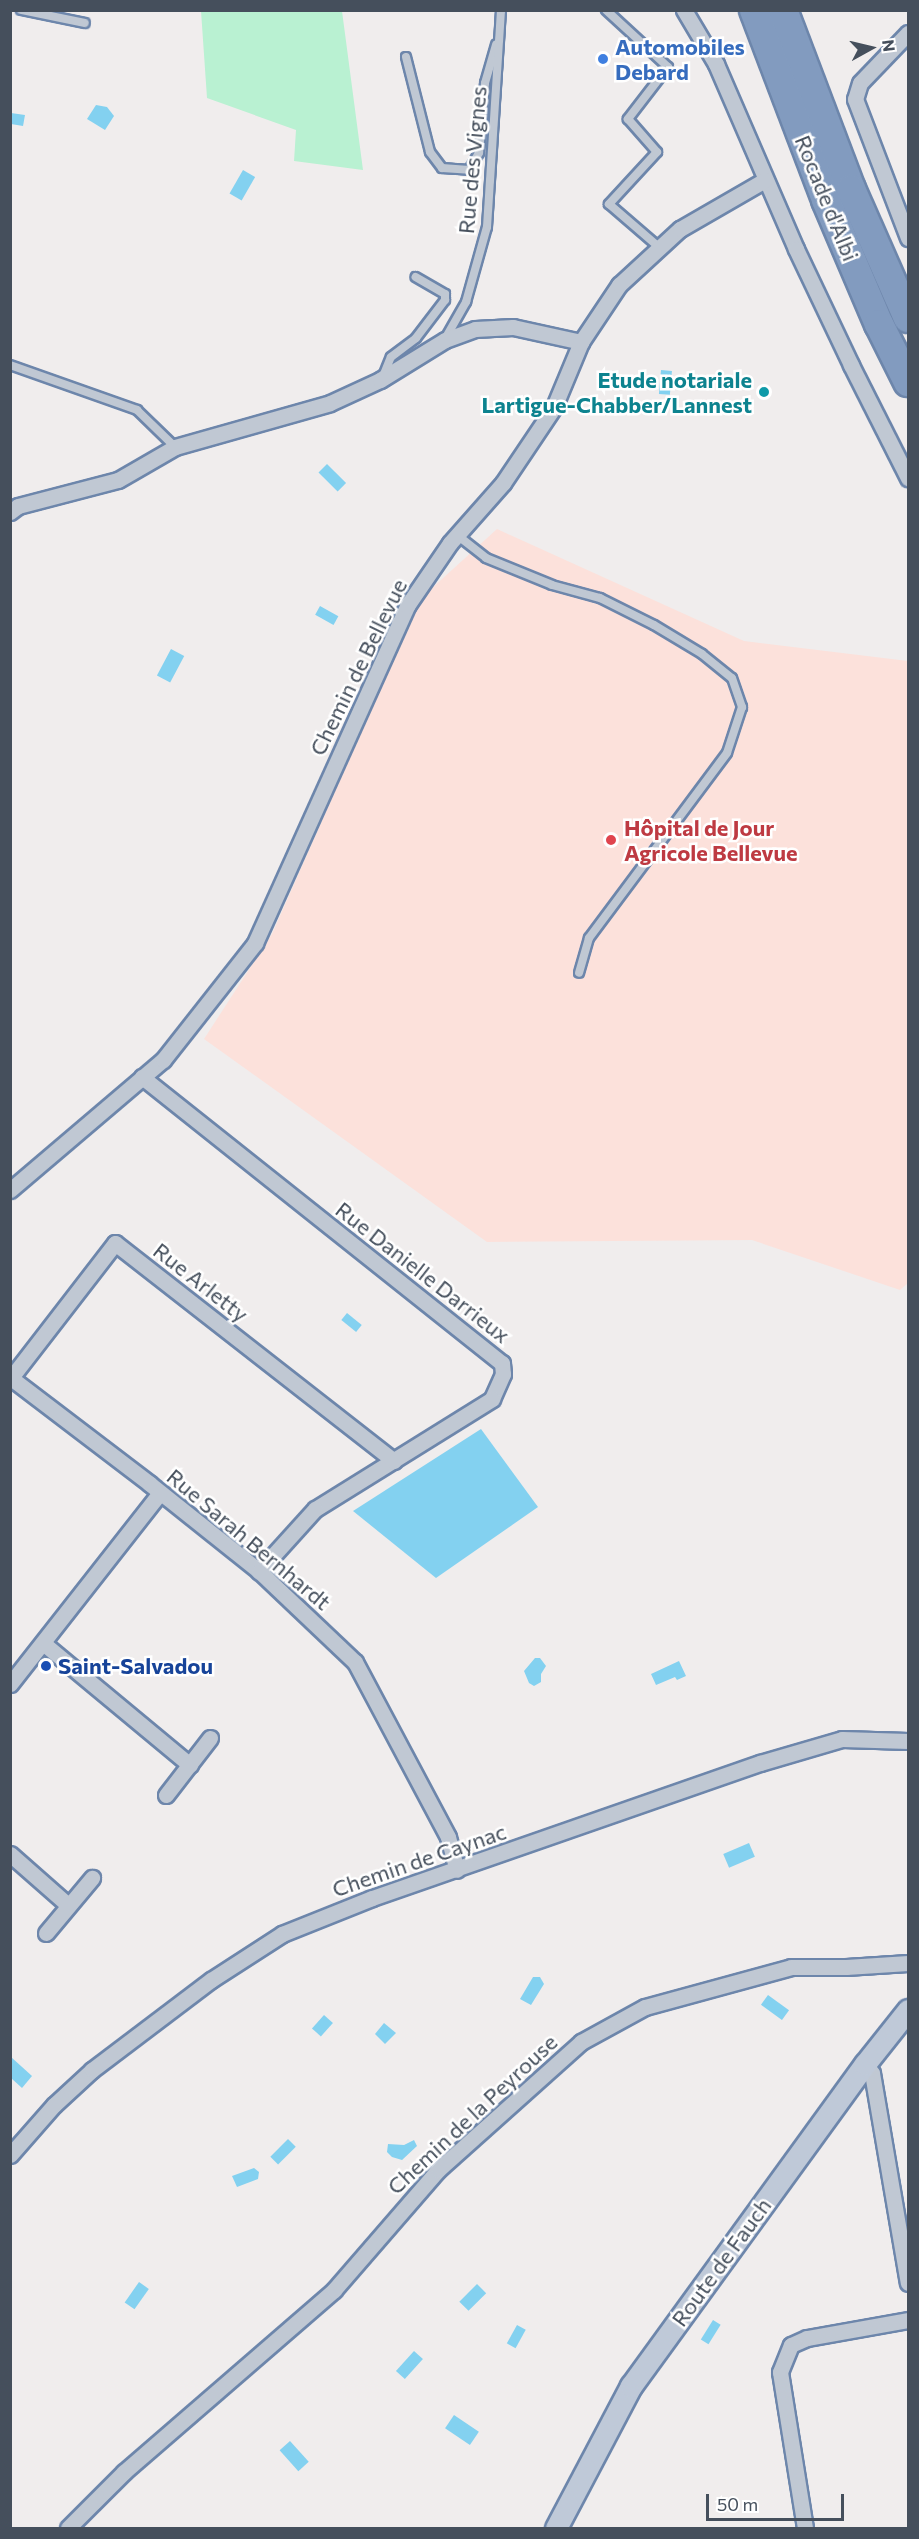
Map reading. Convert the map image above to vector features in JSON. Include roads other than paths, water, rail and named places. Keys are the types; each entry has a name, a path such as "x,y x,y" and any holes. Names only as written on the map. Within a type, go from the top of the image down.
{"highway":[{"name":"Rocade d'Albi","path":"754,10 826,200 879,324 909,382"},
{"name":"Rocade d'Albi","path":"783,10 851,189 909,318"}],"street":[{"path":"686,12 716,64 765,180 851,365 909,478"},
{"path":"909,33 860,83 855,99 909,238"},
{"name":"Chemin de Bellevue","path":"10,1190 163,1060 255,943 407,606 457,535 503,483 554,407 581,342 619,285 680,229 765,180"},
{"path":"13,506 118,480 175,447 300,413 380,380 444,340 475,329 513,327 581,342"},
{"name":"Rue Danielle Darrieux","path":"142,1077 502,1363 503,1374 492,1399 315,1509 259,1571"},
{"name":"Rue Arletty","path":"11,1378 115,1243 394,1461"},
{"name":"Rue Sarah Bernhardt","path":"11,1378 259,1571 355,1662 448,1837 458,1870"},
{"path":"10,1684 160,1493"},
{"path":"43,1643 190,1765"},
{"path":"166,1795 210,1738"},
{"name":"Chemin de Caynac","path":"10,2155 54,2105 92,2070 211,1980 282,1934 372,1898 458,1870 760,1763 842,1738 909,1741"},
{"path":"10,1854 68,1905"},
{"path":"46,1933 92,1878"},
{"name":"Chemin de la Peyrouse","path":"68,2529 124,2472 334,2290 438,2170 581,2042 645,2007 791,1967 846,1967 909,1963"},
{"name":"Route de Fauch","path":"556,2529 631,2386 865,2064 909,2010"},
{"path":"865,2064 872,2073 909,2283"},
{"path":"806,2529 780,2372 791,2345 807,2338 909,2320"}],"lane":[{"path":"21,10 86,23"},
{"name":"Rue des Vignes","path":"444,340 466,302 488,227 501,10"},
{"path":"606,10 668,67 628,119 657,152 609,204 660,248"},
{"path":"406,57 430,152 442,168 469,170 479,153 485,83 500,29"},
{"path":"380,380 391,357 416,338 445,300 445,294 416,277"},
{"path":"10,365 137,410 175,447"},
{"path":"457,535 486,558 552,585 600,598 654,625 702,654 732,678 742,707 727,753 589,938 579,973"}],"water":[{"path":"96,105 107,107 114,116 105,130 87,119"},
{"path":"11,113 25,115 23,126 11,124"},
{"path":"243,170 255,177 242,200 230,193"},
{"path":"661,370 672,371 670,395 659,394"},
{"path":"327,464 346,483 338,492 319,472"},
{"path":"320,606 338,616 334,625 315,615"},
{"path":"171,649 184,656 170,683 157,675"},
{"path":"347,1313 362,1325 356,1332 341,1320"},
{"path":"481,1429 538,1507 436,1578 353,1511"},
{"path":"535,1658 540,1658 546,1666 541,1674 541,1682 534,1686 529,1683 524,1671"},
{"path":"679,1661 686,1676 677,1680 675,1677 656,1685 651,1674"},
{"path":"749,1843 755,1857 729,1868 723,1854"},
{"path":"533,1977 540,1977 544,1984 531,2005 520,1999"},
{"path":"768,1995 789,2010 782,2020 761,2005"},
{"path":"324,2015 333,2023 321,2036 312,2028"},
{"path":"384,2023 396,2033 385,2044 375,2034"},
{"path":"11,2057 32,2076 22,2088 11,2078"},
{"path":"288,2139 296,2147 278,2164 270,2157"},
{"path":"414,2140 417,2146 402,2160 392,2157 387,2152 388,2144 404,2145"},
{"path":"254,2168 259,2172 258,2179 237,2187 232,2176"},
{"path":"139,2282 149,2289 134,2309 125,2302"},
{"path":"477,2284 486,2293 469,2311 459,2302"},
{"path":"713,2320 721,2325 708,2344 701,2340"},
{"path":"517,2325 526,2330 516,2348 507,2343"},
{"path":"414,2351 423,2359 405,2379 396,2371"},
{"path":"454,2415 479,2432 470,2445 445,2428"},
{"path":"290,2441 309,2462 298,2471 280,2450"}],"place":[{"name":"Automobiles Debard","path":"603,59"},
{"name":"Etude notariale Lartigue-Chabber/Lannest","path":"764,392"},
{"name":"Hôpital de Jour Agricole Bellevue","path":"611,840"},
{"name":"Saint-Salvadou","path":"46,1666"}]}
